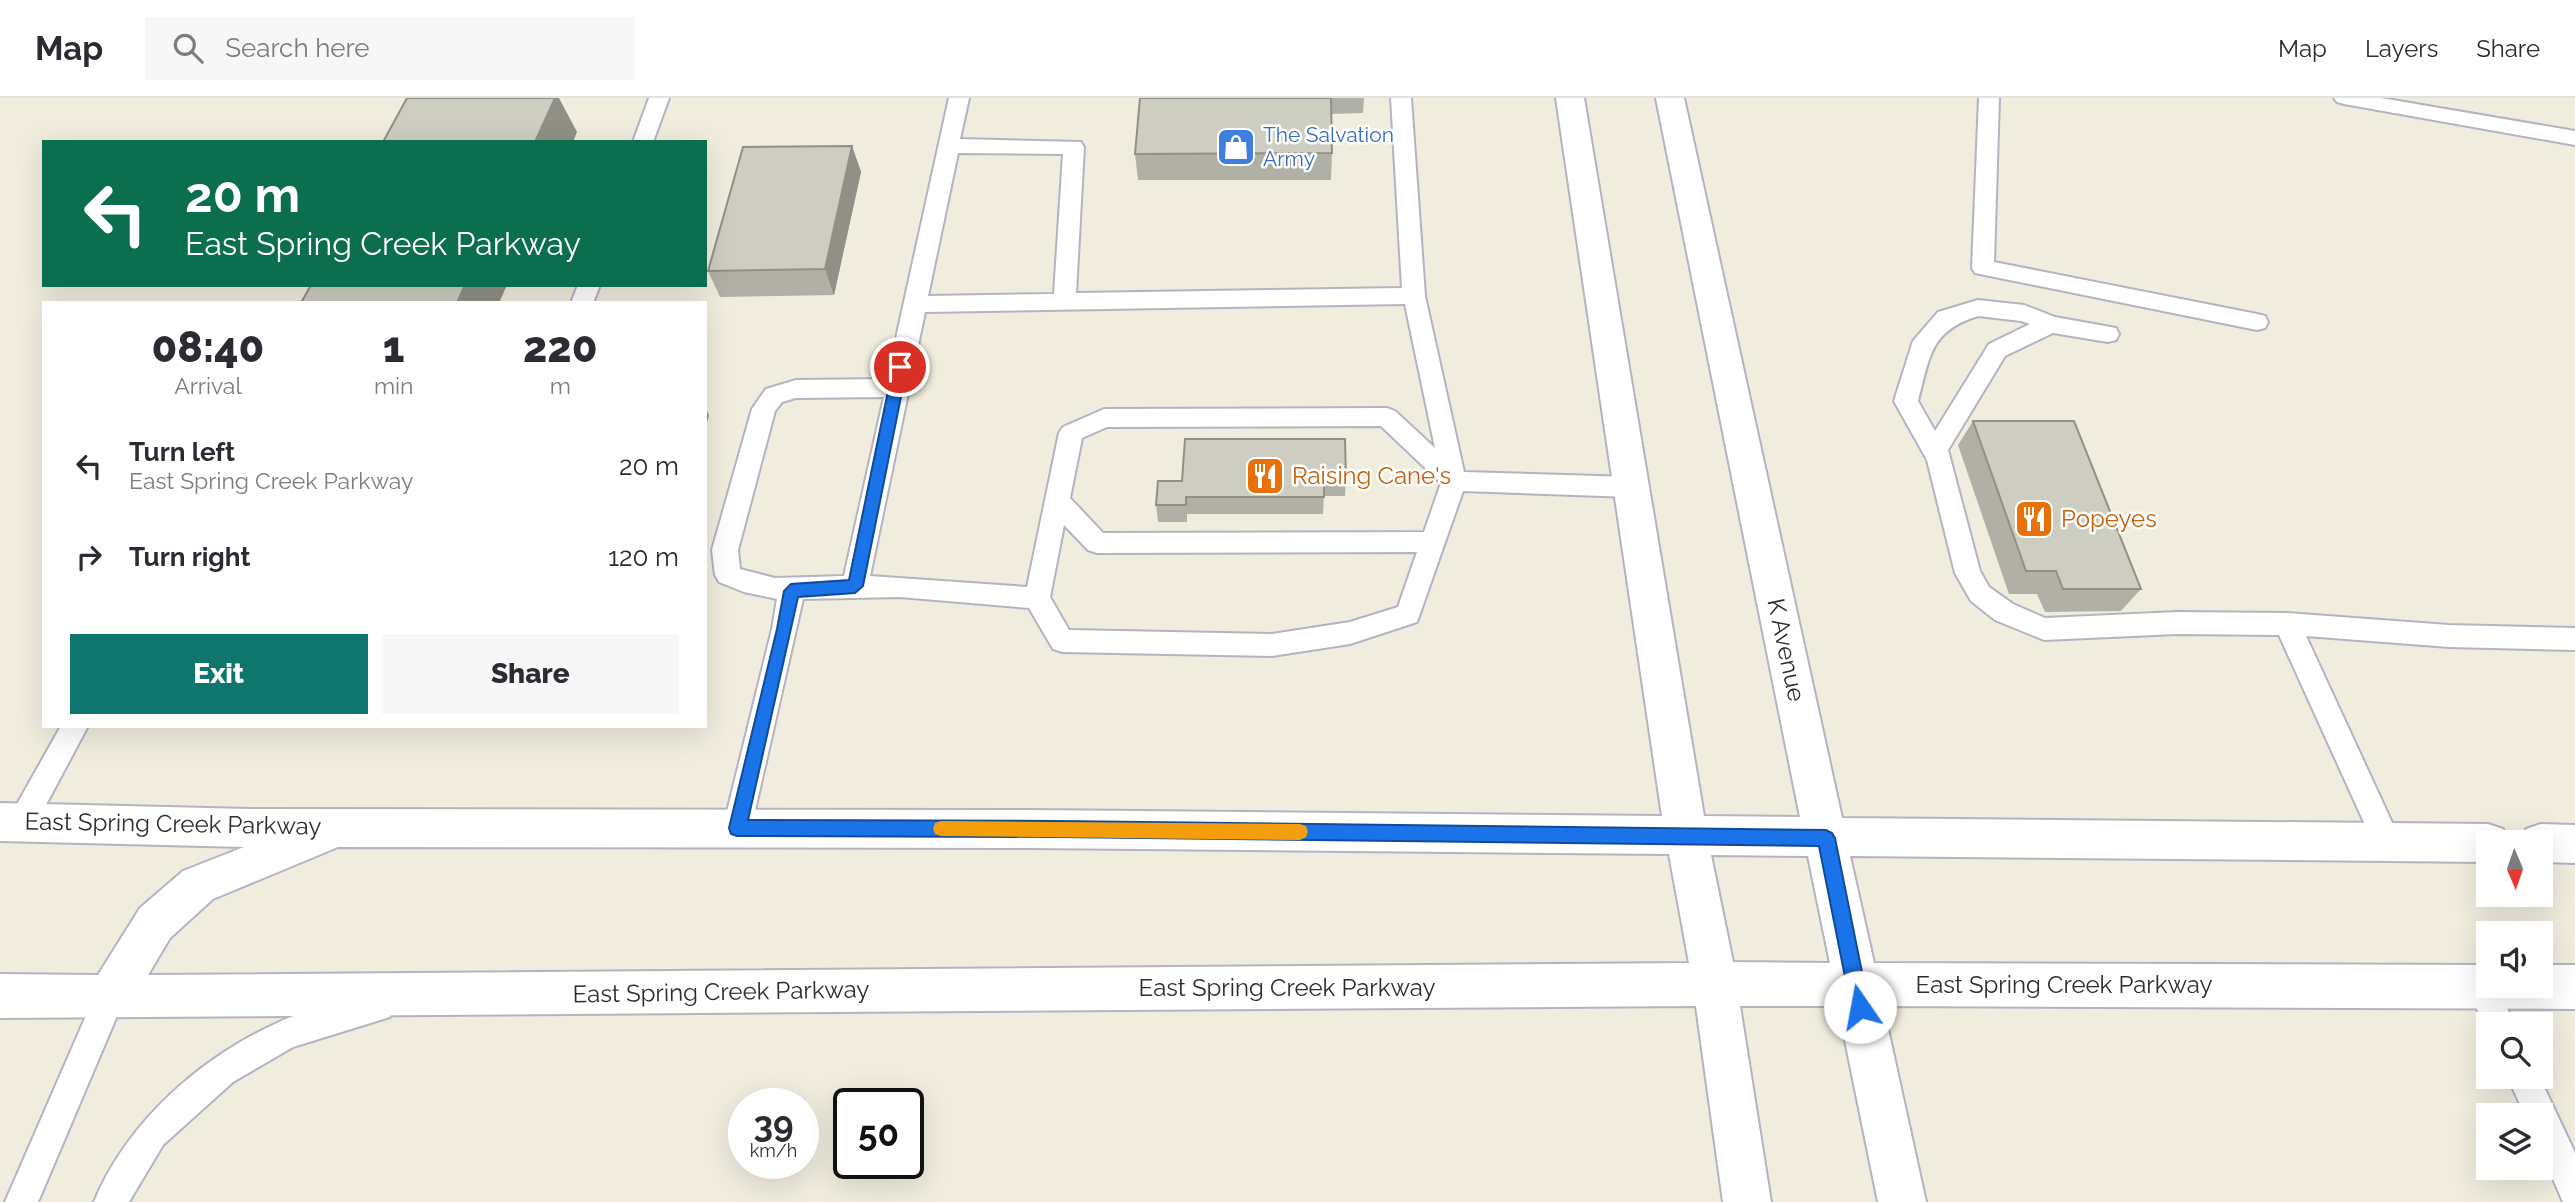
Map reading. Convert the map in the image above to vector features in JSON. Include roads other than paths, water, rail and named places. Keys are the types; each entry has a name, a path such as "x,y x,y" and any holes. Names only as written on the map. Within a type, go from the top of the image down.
{"main road":[{"path":"1570,98 1686,836 1715,984 1747,1202"},
{"name":"K Avenue","path":"1670,98 1902,1202"},
{"name":"East Spring Creek Parkway","path":"11,822 250,828 1043,829 2476,843"},
{"path":"110,998 155,923 198,885 344,827"},
{"path":"2553,844 2575,844"},
{"name":"East Spring Creek Parkway","path":"0,996 110,998 1855,984 2491,1006 2575,987"}],"lane":[{"path":"644,140 659,98"},
{"path":"855,586 959,98"},
{"path":"1401,98 1414,296 1454,481 1408,614 1350,633 1272,645 1062,641 1037,598 1071,433 1104,418 1387,417 1454,481 1631,487"},
{"path":"1989,98 1983,268 2106,290 2257,322"},
{"path":"2344,98 2575,138"},
{"path":"949,146 1074,148 1065,301"},
{"path":"914,304 1414,296"},
{"path":"1939,460 1906,401 1921,347 1946,318 1978,308 2024,313 2051,324 2108,334"},
{"path":"2051,324 1997,351 1936,449 1968,573 1980,594 2004,612 2044,629 2177,623 2287,624 2449,636 2575,639"},
{"path":"896,388 796,389 774,395 764,409 725,550 728,575 750,586 791,591 855,586 1037,598"},
{"path":"1056,500 1097,542 1431,542"},
{"path":"737,828 785,629 791,591"},
{"path":"2287,624 2387,842"},
{"path":"11,822 74,728"},
{"path":"110,1202 152,1134 222,1070 286,1034 414,995"},
{"path":"21,1202 110,998"},
{"path":"2553,1141 2575,1190"}],"place":[{"name":"The Salvation Army","path":"1236,147"},
{"name":"Raising Cane's","path":"1265,476"},
{"name":"Popeyes","path":"2034,519"}]}
